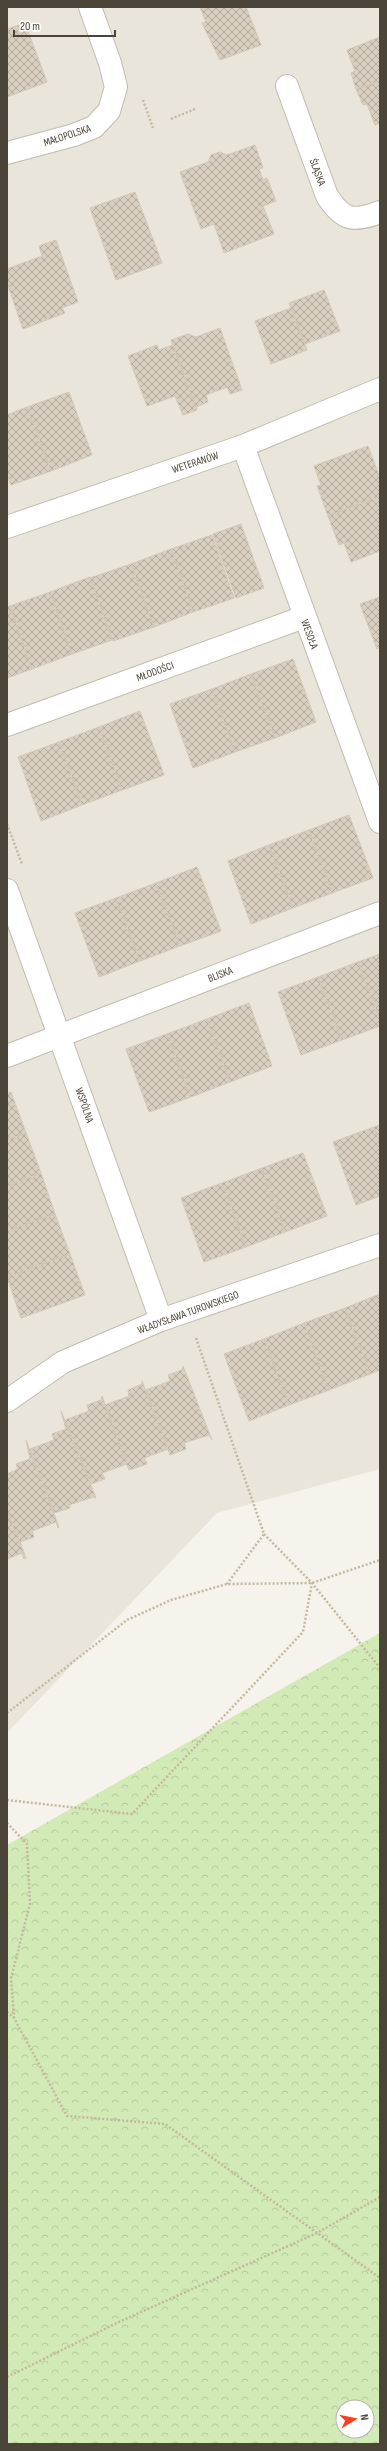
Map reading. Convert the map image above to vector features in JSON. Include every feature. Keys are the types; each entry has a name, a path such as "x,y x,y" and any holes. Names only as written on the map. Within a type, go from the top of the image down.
{"street":[{"name":"MAŁOPOLSKA","path":"7,153 74,135 94,127 108,111 116,87 110,63 90,7"},
{"name":"ŚLĄSKA","path":"287,86 327,196 332,205 344,216 360,220 380,212"},
{"name":"WETERANÓW","path":"7,527 243,446 380,389"},
{"name":"WESOŁA","path":"243,446 304,617 380,822"},
{"name":"MŁODOŚCI","path":"7,725 304,617"},
{"name":"WSPÓLNA","path":"7,890 61,1035 161,1320"},
{"name":"BLISKA","path":"7,1056 380,913"},
{"name":"WŁADYSŁAWA TUROWSKIEGO","path":"7,1401 64,1362 161,1320 380,1245"}],"path":[{"path":"171,119 195,109"},
{"path":"186,1311 264,1534 312,1583 380,1668"},
{"path":"227,1584 264,1534"},
{"path":"7,1713 127,1620 171,1600 227,1584 312,1583 380,1560"},
{"path":"7,1800 132,1814 303,1632 312,1583"},
{"path":"7,1823 26,1844 30,1904 11,1978 14,2018"},
{"path":"7,2012 14,2018 67,2116 165,2124 380,2278"},
{"path":"7,2377 122,2321 317,2232 380,2197"}],"shaded area":[{"path":"7,7 380,7 380,1469 217,1513 7,1733"}],"green space":[{"path":"380,1633 380,2444 7,2444 7,1845"}],"building":[{"path":"200,7 246,7 261,45 220,60 202,23 206,22"},
{"path":"25,23 47,82 7,97 7,29"},
{"path":"380,37 380,81 356,89 351,73 355,71 347,50"},
{"path":"380,81 380,123 375,125 367,104 363,105 356,89"},
{"path":"255,145 263,168 259,169 263,180 267,178 276,201 263,206 274,234 224,253 214,224 201,229 180,172 208,162 211,155 220,152 227,155"},
{"path":"135,192 162,263 116,280 90,208"},
{"path":"56,240 78,302 62,308 65,313 23,329 7,283 7,269 42,256 39,246"},
{"path":"324,290 340,331 305,344 289,303"},
{"path":"291,308 307,350 271,364 255,321"},
{"path":"220,328 242,390 230,394 227,387 206,395 208,402 196,407 171,340 188,334 196,337"},
{"path":"157,345 159,350 173,345 197,410 183,415 175,396 147,406 128,356"},
{"path":"69,392 92,455 51,471 27,407"},
{"path":"27,407 51,471 11,485 7,475 7,415"},
{"path":"368,446 380,478 380,496 328,516 317,486 321,485 314,466"},
{"path":"380,496 380,551 351,562 344,543 339,545 328,516"},
{"path":"241,524 264,588 236,598 213,534"},
{"path":"212,535 234,598 193,612 171,549"},
{"path":"171,549 193,612 154,627 131,564"},
{"path":"131,564 154,627 113,641 90,578"},
{"path":"90,577 112,640 72,654 50,592"},
{"path":"50,592 72,654 32,669 10,606"},
{"path":"380,597 380,647 377,649 360,604"},
{"path":"10,606 32,669 7,678 7,607"},
{"path":"293,659 316,722 275,738 251,674"},
{"path":"251,674 275,738 235,752 212,689"},
{"path":"212,689 235,752 193,768 170,704"},
{"path":"140,711 164,775 122,790 99,727"},
{"path":"99,727 122,790 82,805 59,742"},
{"path":"59,742 82,805 41,821 18,757"},
{"path":"349,815 373,878 332,893 309,830"},
{"path":"309,830 332,893 293,908 269,845"},
{"path":"269,845 293,908 251,924 228,861"},
{"path":"197,867 221,931 180,946 156,883"},
{"path":"156,883 180,946 140,961 116,898"},
{"path":"116,898 140,961 99,977 75,913"},
{"path":"380,954 380,1020 358,962"},
{"path":"358,962 380,1020 380,1026 342,1040 318,977"},
{"path":"318,977 342,1040 301,1055 278,992"},
{"path":"249,1003 272,1066 230,1082 207,1019"},
{"path":"207,1019 230,1082 191,1097 167,1034"},
{"path":"167,1034 191,1097 149,1112 126,1049"},
{"path":"11,1092 26,1133 7,1140 7,1093"},
{"path":"380,1125 380,1144 374,1127"},
{"path":"374,1127 380,1144 380,1196 356,1205 333,1142"},
{"path":"26,1133 41,1173 7,1186 7,1140"},
{"path":"303,1153 327,1216 285,1232 262,1168"},
{"path":"262,1168 285,1232 246,1247 222,1183"},
{"path":"41,1173 55,1214 7,1231 7,1186"},
{"path":"222,1183 246,1247 204,1262 181,1198"},
{"path":"55,1214 70,1254 7,1277 7,1231"},
{"path":"70,1254 85,1295 21,1318 7,1277"},
{"path":"380,1294 380,1370 370,1374 345,1308"},
{"path":"345,1308 370,1374 329,1390 304,1323"},
{"path":"304,1323 329,1390 289,1405 264,1339"},
{"path":"264,1339 289,1405 249,1421 224,1354"},
{"path":"183,1366 212,1440 209,1435 184,1443 186,1449 170,1455 146,1390 170,1381 168,1375 182,1370"},
{"path":"142,1381 168,1449 144,1458 147,1464 129,1470 105,1405 129,1396 128,1390 142,1384"},
{"path":"102,1396 127,1464 102,1473 105,1479 91,1484 65,1420 89,1411 87,1405 101,1400"},
{"path":"61,1411 96,1498 93,1497 69,1505 70,1508 54,1513 30,1449 54,1440 52,1434 66,1429"},
{"path":"26,1440 59,1527 58,1528 56,1522 32,1531 34,1537 20,1542 7,1511 7,1474 18,1469 16,1464 30,1459"},
{"path":"7,1511 26,1558 24,1559 22,1553 7,1559"}]}
